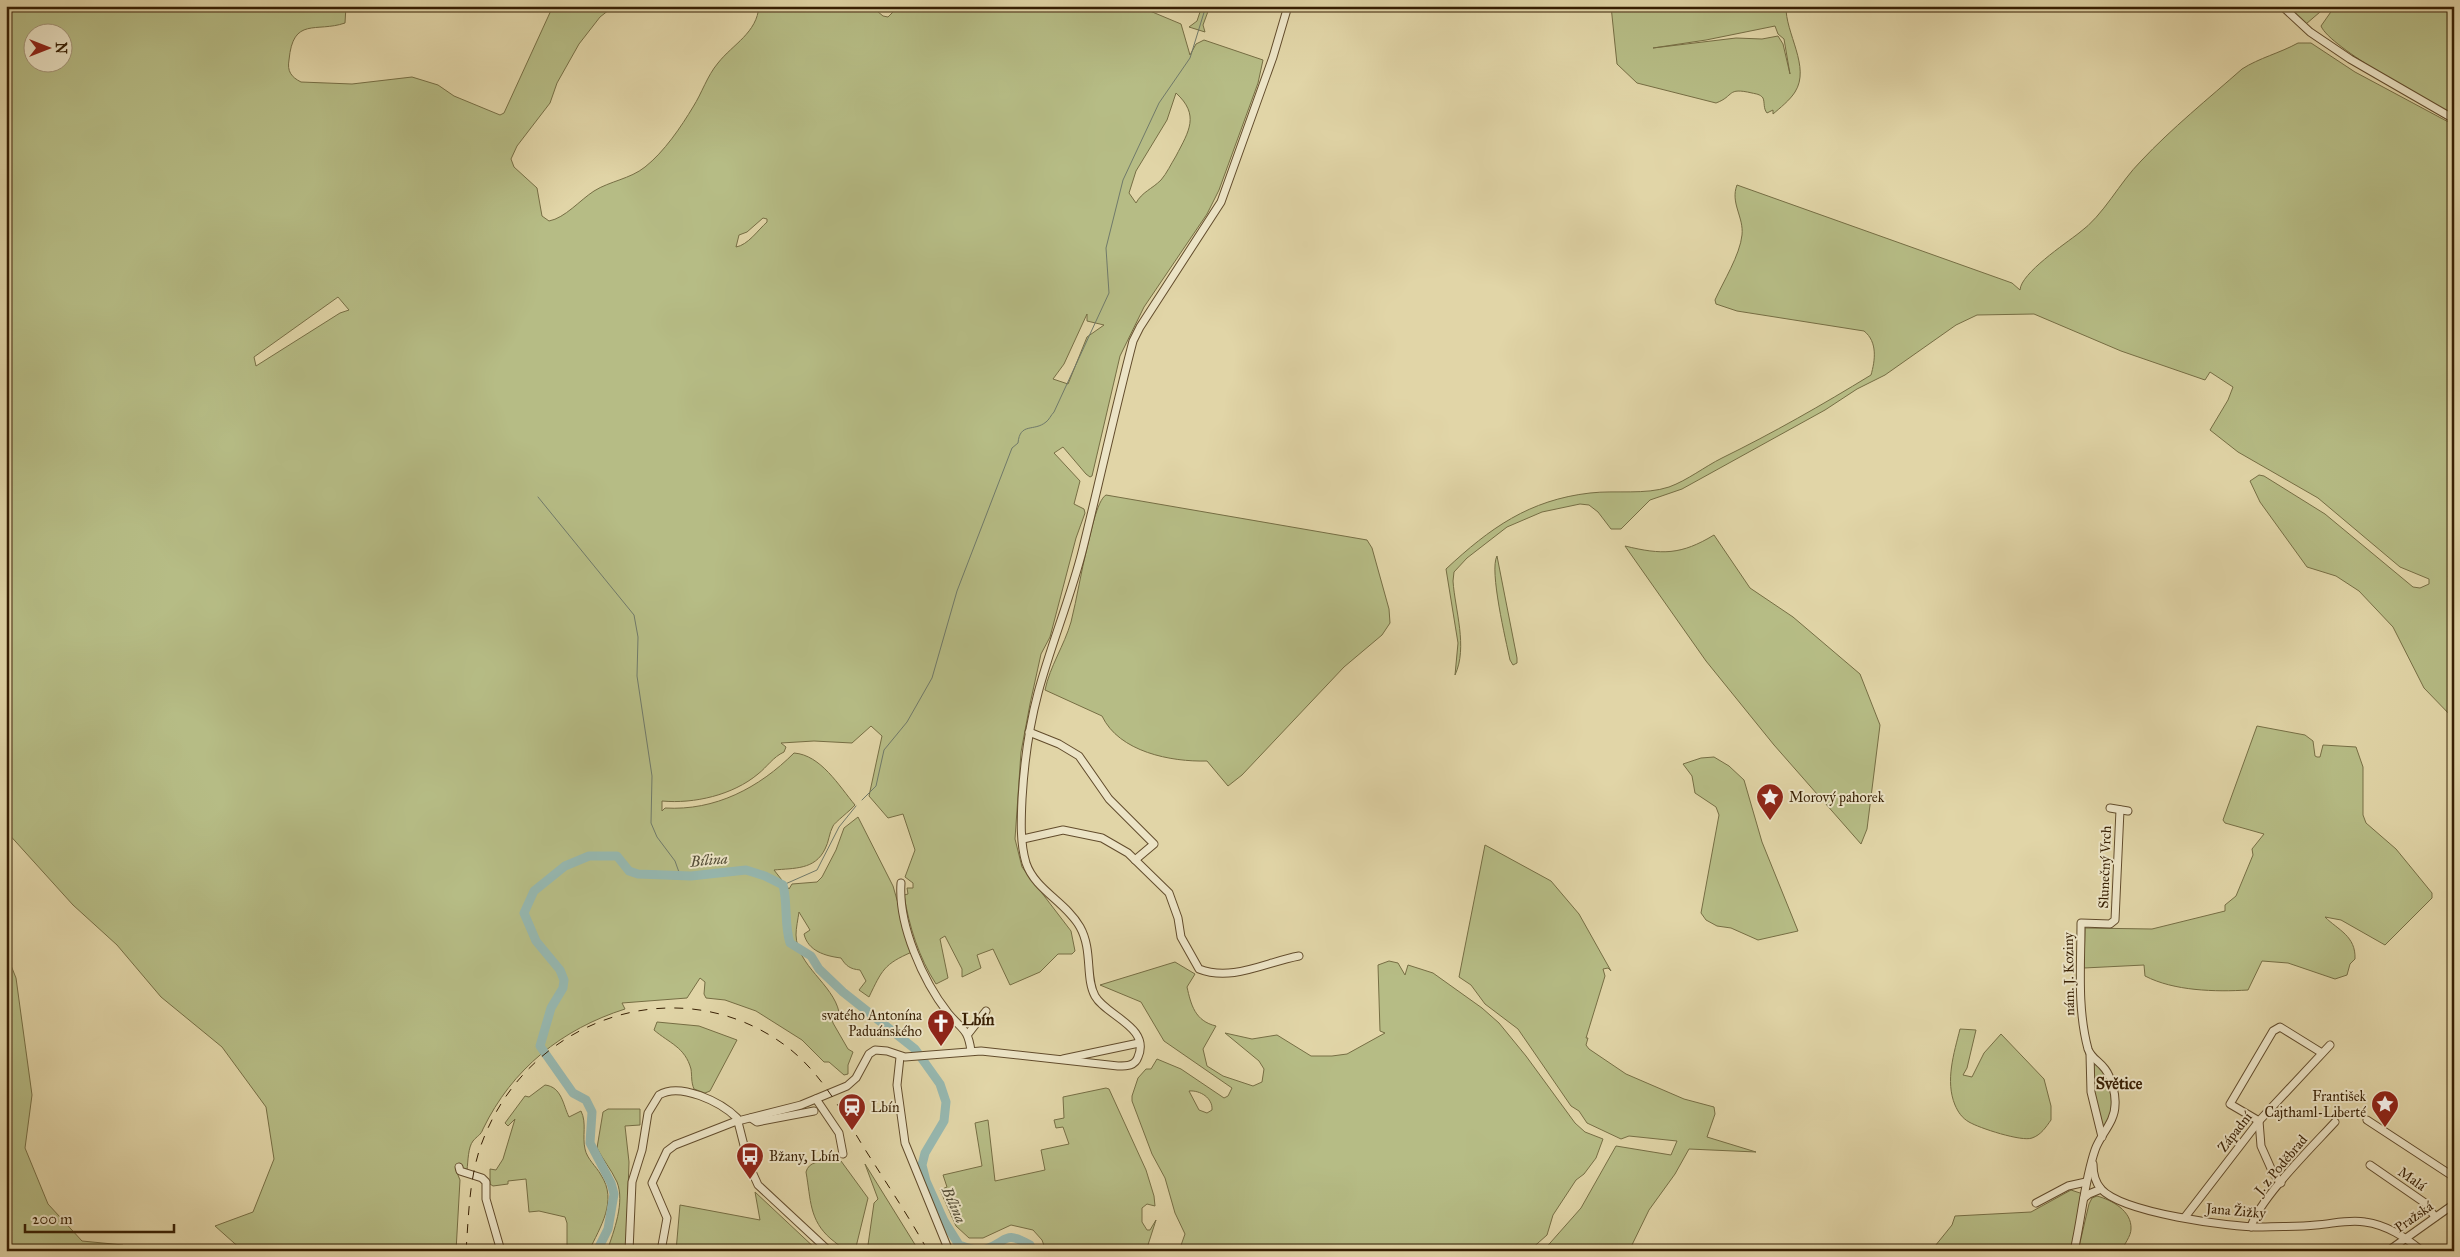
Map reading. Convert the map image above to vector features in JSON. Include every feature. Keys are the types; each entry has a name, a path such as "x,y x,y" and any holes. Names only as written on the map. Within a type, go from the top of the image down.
{"street":[{"path":"661,1251 666,1218 652,1183 666,1151 688,1140 740,1121 816,1099 852,1083 865,1059 875,1050 887,1051 900,1057 971,1051 1127,1066 1138,1059 1139,1044 1129,1024 1101,1004 1095,996 1084,936 1079,925 1033,877 1026,864 1022,839 1023,778 1029,732 1038,693 1066,610 1083,547 1133,342 1140,326 1221,202 1273,56 1288,6"},
{"path":"2282,6 2310,32 2350,60 2454,119"},
{"path":"1029,732 1059,744 1079,756 1109,799 1154,844 1135,860"},
{"path":"2110,808 2128,811"},
{"name":"Slunečný Vrch","path":"2081,923 2112,923 2116,917 2120,810"},
{"path":"1022,839 1055,830 1082,832 1117,846 1135,860 1169,893 1178,918 1181,937 1198,969 1212,974 1230,974 1280,959 1299,956"},
{"path":"901,883 900,897 914,951 924,976 948,1012 968,1034 971,1051"},
{"name":"nám. J. Koziny","path":"2081,923 2081,1013 2090,1054 2091,1092 2102,1137"},
{"path":"968,1034 986,1011"},
{"path":"2280,1183 2273,1173 2261,1146 2259,1121 2230,1104 2273,1031 2280,1028 2322,1053"},
{"path":"1060,1060 1139,1044"},
{"name":"Západní","path":"2185,1217 2259,1121 2330,1045"},
{"name":"nám. J. Koziny","path":"2074,1251 2086,1182 2093,1156 2114,1110 2114,1098 2106,1070 2090,1054"},
{"path":"900,1057 897,1085 904,1143 949,1251"},
{"path":"629,1251 632,1182 642,1150 648,1113 656,1099 672,1090 688,1092 731,1112 740,1121 747,1158 758,1185 829,1251"},
{"path":"816,1099 839,1133 843,1154"},
{"path":"751,1118 758,1122 814,1111"},
{"path":"2366,1120 2454,1177"},
{"name":"J. z Poděbrad","path":"2251,1227 2254,1218 2280,1183 2335,1122"},
{"path":"2084,1198 2088,1194 2101,1189 2094,1175 2093,1156"},
{"name":"Malá","path":"2370,1165 2425,1203 2435,1218"},
{"path":"459,1167 460,1171 482,1178 486,1182 486,1199 501,1251"},
{"path":"2036,1203 2068,1186 2086,1182"},
{"name":"Jana Žižky","path":"2101,1189 2114,1198 2142,1208 2222,1225 2251,1227 2363,1221 2387,1228 2406,1238 2422,1251"},
{"name":"Pražská","path":"2388,1251 2454,1204"}],"green space":[{"path":"6,6 346,6 345,23 308,29 295,37 291,46 289,60 292,76 301,82 352,84 412,77 438,85 454,96 500,115 504,113 553,6 614,6 600,17 579,44 557,83 550,103 517,146 511,159 514,167 537,188 542,216 549,221 567,213 594,191 639,171 659,154 688,115 714,68 754,24 759,6 871,6 883,16 888,17 899,6 1138,6 1181,24 1190,55 1196,44 1204,40 1263,60 1258,83 1219,190 1207,214 1144,307 1120,356 1092,476 1090,477 1086,474 1063,447 1054,453 1080,481 1074,504 1084,509 1085,513 1076,538 1050,637 1041,654 1030,704 1021,752 1015,839 1022,867 1071,931 1075,951 1072,954 1058,954 1040,972 1010,985 993,949 977,955 981,968 962,977 962,969 945,936 940,939 948,978 936,984 920,953 906,907 904,895 908,894 907,888 913,888 913,883 905,877 915,850 903,814 888,818 869,796 882,736 871,726 852,743 814,741 781,743 786,747 784,752 737,788 700,799 674,802 662,801 662,811 665,808 701,806 735,795 766,777 794,753 813,759 821,765 855,805 834,824 825,849 816,861 803,867 774,870 789,889 792,884 817,882 822,877 836,850 844,828 858,817 893,886 912,952 895,960 885,969 869,997 859,990 866,981 860,970 849,967 841,958 818,952 809,945 804,934 810,930 799,912 796,932 798,946 808,966 835,1002 839,1012 832,1019 833,1023 848,1049 853,1052 848,1065 848,1074 844,1075 829,1062 824,1062 802,1040 756,1011 725,1000 706,998 704,994 705,982 700,978 687,998 622,1003 625,1009 602,1017 560,1040 524,1070 495,1107 481,1133 471,1144 467,1170 456,1170 460,1180 456,1251 243,1251 215,1226 253,1212 274,1159 266,1107 222,1047 161,997 117,945 73,905 6,831","holes":["1176,93 1188,109 1190,116 1188,131 1163,177 1141,196 1136,203 1129,193 1136,171 1167,120","763,218 767,219 767,222 749,240 736,247 739,235 747,232","338,297 349,310 340,313 256,366 254,357","1087,314 1087,321 1104,325 1087,337 1068,384 1053,379 1064,364"]},
{"path":"1202,6 1210,6 1203,25 1205,32 1189,27 1197,21"},
{"path":"1611,6 1786,6 1800,72 1795,92 1773,114 1773,110 1767,113 1763,98 1758,94 1738,91 1731,93 1716,103 1637,83 1617,64","holes":["1775,26 1778,34 1784,39 1790,74 1783,44 1778,36 1762,39 1736,38 1653,48 1706,40"]},
{"path":"2285,6 2327,6 2306,24"},
{"path":"2335,6 2454,6 2454,116 2360,60 2328,36 2321,26"},
{"path":"2298,43 2311,43 2355,72 2454,125 2454,574 2448,576 2454,585 2454,719 2424,688 2393,627 2359,591 2336,576 2307,567 2260,502 2250,481 2259,475 2264,476 2325,514 2413,587 2420,588 2429,584 2429,579 2400,567 2318,498 2238,452 2210,430 2228,400 2233,387 2210,372 2205,380 2121,351 2034,314 1977,315 1956,325 1885,375 1857,389 1825,410 1682,489 1650,500 1621,529 1611,529 1598,512 1589,505 1580,504 1542,512 1507,527 1467,558 1454,572 1453,581 1461,641 1459,664 1455,675 1458,643 1446,569 1478,541 1512,518 1548,502 1590,493 1640,492 1669,487 1760,439 1871,375 1874,364 1874,352 1872,341 1864,331 1737,311 1716,304 1715,300 1735,260 1741,243 1742,228 1735,198 1737,185 2012,283 2020,290 2022,283 2035,267 2088,226 2133,170 2190,114 2242,69"},
{"path":"1106,495 1367,540 1372,548 1389,609 1390,623 1382,635 1344,667 1242,775 1228,786 1207,761 1162,757 1133,746 1110,728 1102,716 1045,690 1071,622 1094,519"},
{"path":"1714,535 1750,588 1793,617 1860,674 1880,725 1867,829 1861,844 1774,745 1706,661 1625,546 1661,552 1681,550"},
{"path":"1497,556 1517,658 1517,663 1513,665 1510,660 1497,590 1495,564"},
{"path":"2257,726 2305,735 2313,741 2315,756 2317,757 2320,757 2323,745 2356,747 2363,767 2363,815 2366,823 2396,849 2432,893 2432,898 2385,945 2341,920 2325,917 2345,934 2355,951 2355,959 2350,964 2347,975 2335,979 2288,963 2262,961 2248,990 2222,991 2182,988 2156,981 2145,976 2144,965 2084,968 2085,928 2152,929 2225,911 2225,905 2236,896 2253,855 2252,849 2264,834 2225,823 2223,820"},
{"path":"1714,757 1729,766 1744,780 1762,842 1798,931 1758,940 1731,928 1717,926 1706,920 1701,913 1719,815 1716,807 1695,793 1692,776 1683,764 1701,758"},
{"path":"1485,845 1551,881 1579,914 1611,971 1608,968 1603,969 1605,976 1586,1038 1588,1038 1586,1045 1589,1049 1626,1074 1684,1099 1714,1107 1715,1114 1707,1137 1756,1152 1689,1149 1675,1174 1649,1210 1629,1251 1543,1251 1581,1208 1616,1146 1671,1155 1677,1141 1629,1136 1621,1139 1587,1123 1579,1111 1571,1106 1518,1029 1485,1004 1471,985 1459,977"},
{"path":"6,953 16,978 32,1095 25,1148 48,1204 82,1241 123,1245 126,1251 6,1251"},
{"path":"1389,961 1398,963 1405,975 1408,965 1433,973 1482,1008 1499,1023 1526,1056 1575,1123 1585,1132 1603,1139 1596,1158 1584,1174 1576,1180 1553,1215 1547,1235 1529,1251 1179,1251 1185,1234 1175,1213 1165,1178 1152,1154 1132,1101 1132,1096 1138,1078 1146,1069 1151,1069 1157,1059 1181,1069 1224,1098 1228,1096 1232,1088 1164,1041 1141,1002 1100,985 1175,962 1195,974 1187,987 1192,1006 1203,1020 1216,1026 1203,1049 1207,1066 1223,1076 1253,1086 1262,1082 1264,1069 1259,1061 1225,1033 1252,1039 1277,1035 1311,1056 1347,1054 1385,1033 1380,1031 1378,965","holes":["1189,1091 1201,1093 1208,1098 1212,1110 1207,1113 1199,1110"]},
{"path":"657,1022 699,1026 737,1040 710,1091 705,1093 694,1089 691,1069 685,1055 654,1030"},
{"path":"1960,1029 1976,1030 1967,1068 1963,1075 1972,1077 1984,1053 2001,1034 2044,1079 2051,1106 2051,1120 2038,1135 2027,1139 2000,1134 1974,1125 1960,1115 1952,1096 1951,1077 1953,1057"},
{"path":"2094,1062 2105,1074 2111,1098 2109,1123 2101,1129 2093,1090"},
{"path":"545,1085 551,1086 558,1093 569,1117 581,1111 584,1120 586,1153 606,1185 608,1204 606,1214 589,1251 567,1251 567,1223 565,1217 539,1211 529,1212 526,1179 508,1181 508,1184 493,1186 490,1184 490,1169 496,1170 503,1159 515,1119 508,1126 505,1123 525,1096 529,1097"},
{"path":"1109,1089 1146,1170 1154,1196 1155,1206 1147,1204 1142,1208 1142,1222 1147,1230 1150,1230 1156,1220 1146,1251 1046,1251 1042,1240 1033,1230 1011,1225 983,1238 969,1238 956,1226 940,1190 947,1187 943,1175 982,1166 975,1123 988,1120 995,1181 1045,1170 1041,1150 1069,1144 1063,1127 1056,1128 1054,1120 1064,1118 1063,1097"},
{"path":"608,1109 640,1109 640,1125 625,1126 629,1162 626,1251 607,1251 618,1216 620,1198 617,1182 597,1148 603,1112"},
{"path":"830,1160 841,1161 868,1198 855,1251 845,1249 831,1239 824,1232 812,1209 807,1168 812,1164"},
{"path":"865,1164 919,1251 872,1251 868,1245 874,1203 878,1199"},
{"path":"2071,1190 2083,1194 2073,1251 1931,1251 1952,1225 1955,1216 2031,1212"},
{"path":"755,1192 818,1251 676,1251 680,1205 760,1220"},
{"path":"2097,1196 2115,1203 2128,1217 2131,1232 2121,1251 2078,1251 2089,1204 2092,1198"}],"waterway":[{"path":"862,800 876,786 884,750 907,722 932,678 957,591 1012,448 1018,443 1022,432 1028,428 1041,425 1054,412 1109,293 1106,248 1123,180 1159,103 1190,58 1206,6"},
{"path":"538,497 634,615 638,637 637,676 652,776 651,823 657,837 675,861 680,875"},
{"path":"783,885 817,870 839,827 856,806"},
{"name":"Bílina","path":"597,1251 608,1229 614,1194 611,1183 590,1143 592,1112 586,1100 573,1093 540,1046 551,1008 563,988 564,980 560,970 536,941 524,913 534,891 565,866 589,856 617,856 629,871 638,874 691,876 746,870 765,876 783,885 790,943 811,956 819,969 843,992 915,1049 940,1084 946,1102 944,1121 925,1153 922,1165 926,1181 944,1221 959,1245 983,1250 1006,1238 1015,1238 1030,1245 1033,1251"}],"railway":[{"path":"466,1251 471,1192 476,1163 485,1135 508,1094 538,1060 574,1034 614,1017 658,1009 702,1010 745,1023 786,1046 799,1057 831,1095 928,1251"}],"place":[{"name":"Morový pahorek","path":"1770,821"},
{"name":"svatého Antonína Paduánského","path":"941,1047"},
{"name":"František Cajthaml-Liberté","path":"2385,1128"},
{"name":"Lbín","path":"852,1131"},
{"name":"Bžany, Lbín","path":"750,1180"}],"district":[{"name":"Lbín","path":"978,1019"},
{"name":"Světice","path":"2119,1083"}]}
